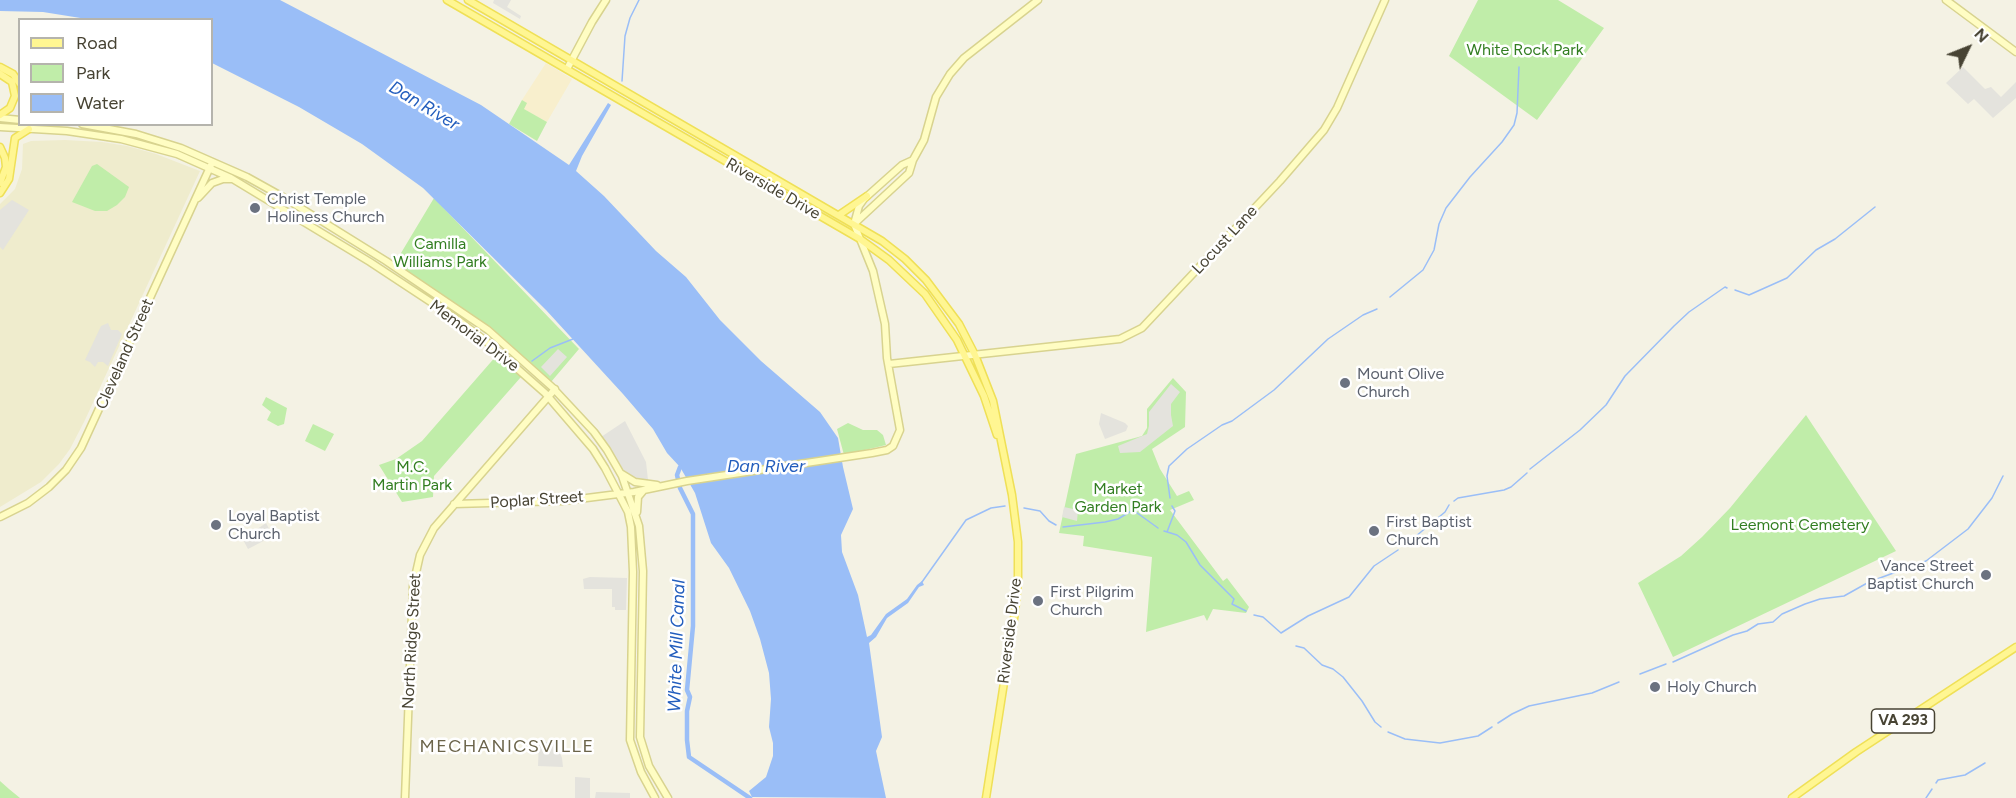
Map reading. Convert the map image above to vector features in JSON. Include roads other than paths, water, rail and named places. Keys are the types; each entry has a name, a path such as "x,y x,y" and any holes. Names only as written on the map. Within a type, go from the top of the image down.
{"main road":[{"name":"Riverside Drive","path":"447,0 860,239 889,260 918,286 947,324 965,355 986,403 1007,464"},
{"name":"Riverside Drive","path":"468,0 839,215 893,249 926,280 959,324 975,354 993,401 1007,464 1016,523 1018,580 986,798"},
{"path":"567,69 606,0"},
{"path":"854,224 907,176 924,140 936,97 950,74 964,58 1038,0"},
{"name":"Locust Lane","path":"889,364 1120,339 1138,331 1148,323 1324,130 1337,108 1385,0"},
{"path":"1946,0 2016,52"},
{"path":"0,67 13,74 18,81"},
{"path":"0,74 12,82 15,96 10,108 0,117"},
{"path":"0,117 18,120"},
{"name":"Memorial Drive","path":"92,126 144,136 181,148 213,160 283,197 458,309 500,340 555,389 598,437 619,471 637,518 642,539 640,737 649,766 668,798"},
{"name":"Memorial Drive","path":"0,127 75,132 121,139 156,148 235,180 370,262 458,320 488,342 548,397 592,449 619,493 630,520 633,557 630,740 641,772 655,798"},
{"path":"0,193 9,179 15,138 29,129"},
{"path":"0,147 6,168 0,183"},
{"name":"Cleveland Street","path":"0,517 28,503 49,487 66,471 81,448 213,160"},
{"path":"839,215 867,196 902,165 913,160"},
{"path":"194,203 212,183 223,179 235,180"},
{"path":"867,196 875,204"},
{"path":"867,196 859,206 854,224 877,283 885,324 889,364"},
{"name":"Poplar Street","path":"454,504 543,502 628,492 887,450 893,446 900,430 889,364"},
{"name":"North Ridge Street","path":"405,798 415,574 420,555 428,537 454,504 555,389"},
{"path":"619,471 635,482 662,486"},
{"path":"637,518 637,502 644,490"},
{"name":"VA 293","path":"1792,798 1856,752 2016,647"}],"water":[{"name":"Dan River","path":"0,0 280,0 481,105 569,165 608,103 611,105 576,171 604,196 656,251 686,277 720,320 761,361 820,412 838,438 853,509 841,535 842,552 858,595 867,637 871,635 886,614 907,599 917,585 922,581 924,585 919,587 908,603 887,618 876,637 869,643 882,737 876,751 886,798 752,797 749,791 766,777 773,756 769,727 771,699 769,673 750,611 729,568 711,543 695,493 653,429 623,394 546,310 423,188 362,144 299,107 213,64 213,18 80,18 43,12 0,11"}],"waterway":[{"path":"622,81 625,36 630,18 639,0"},
{"path":"1390,297 1423,270 1434,250 1439,224 1446,208 1514,125 1517,113 1519,67"},
{"path":"1735,290 1749,295 1787,278 1816,250 1835,239 1875,207"},
{"path":"1530,469 1580,430 1606,405 1625,376 1689,312 1725,287 1727,288"},
{"path":"1170,498 1167,476 1169,466 1187,449 1222,425 1232,421 1274,390 1328,339 1363,315 1377,309"},
{"path":"532,361 550,348 573,339"},
{"name":"White Mill Canal","path":"680,467 677,475 680,488 693,514 693,626 687,690 690,697 687,711 689,757 750,798"},
{"path":"1454,501 1458,498 1504,490 1527,473"},
{"path":"1673,662 1747,631 1758,624 1773,622 1782,614 1805,604 1820,599 1844,596 1869,582 1926,561 1968,529 1992,498 2003,476"},
{"path":"1404,546 1445,512 1449,505"},
{"path":"922,582 966,520 991,508 1005,506"},
{"path":"1167,532 1175,511 1172,506"},
{"path":"1024,508 1040,511 1056,525"},
{"path":"1063,527 1118,519 1133,510 1158,528"},
{"path":"1164,531 1177,535 1186,542 1200,565 1234,599 1232,604 1246,611"},
{"path":"1254,615 1263,617 1281,633 1308,616 1349,597 1374,566 1398,550"},
{"path":"1296,646 1304,648 1322,665 1333,669 1343,677 1381,727"},
{"path":"1640,674 1666,664"},
{"path":"1498,723 1529,706 1592,693 1619,682"},
{"path":"1388,732 1405,739 1440,743 1478,736 1492,727"},
{"path":"1936,783 1938,780 1965,775 1985,763"},
{"path":"1926,798 1932,789"}],"place":[{"name":"Christ Temple Holiness Church","path":"255,208"},
{"name":"Mount Olive Church","path":"1345,383"},
{"name":"Loyal Baptist Church","path":"216,525"},
{"name":"First Baptist Church","path":"1374,531"},
{"name":"Vance Street Baptist Church","path":"1986,575"},
{"name":"First Pilgrim Church","path":"1038,601"},
{"name":"Holy Church","path":"1655,687"}],"district":[{"name":"MECHANICSVILLE","path":"507,747"}],"park label":[{"name":"White Rock Park","path":"1525,50"},
{"name":"Camilla Williams Park","path":"440,253"},
{"name":"M.C. Martin Park","path":"412,476"},
{"name":"Market Garden Park","path":"1118,498"},
{"name":"Leemont Cemetery","path":"1800,525"}]}
